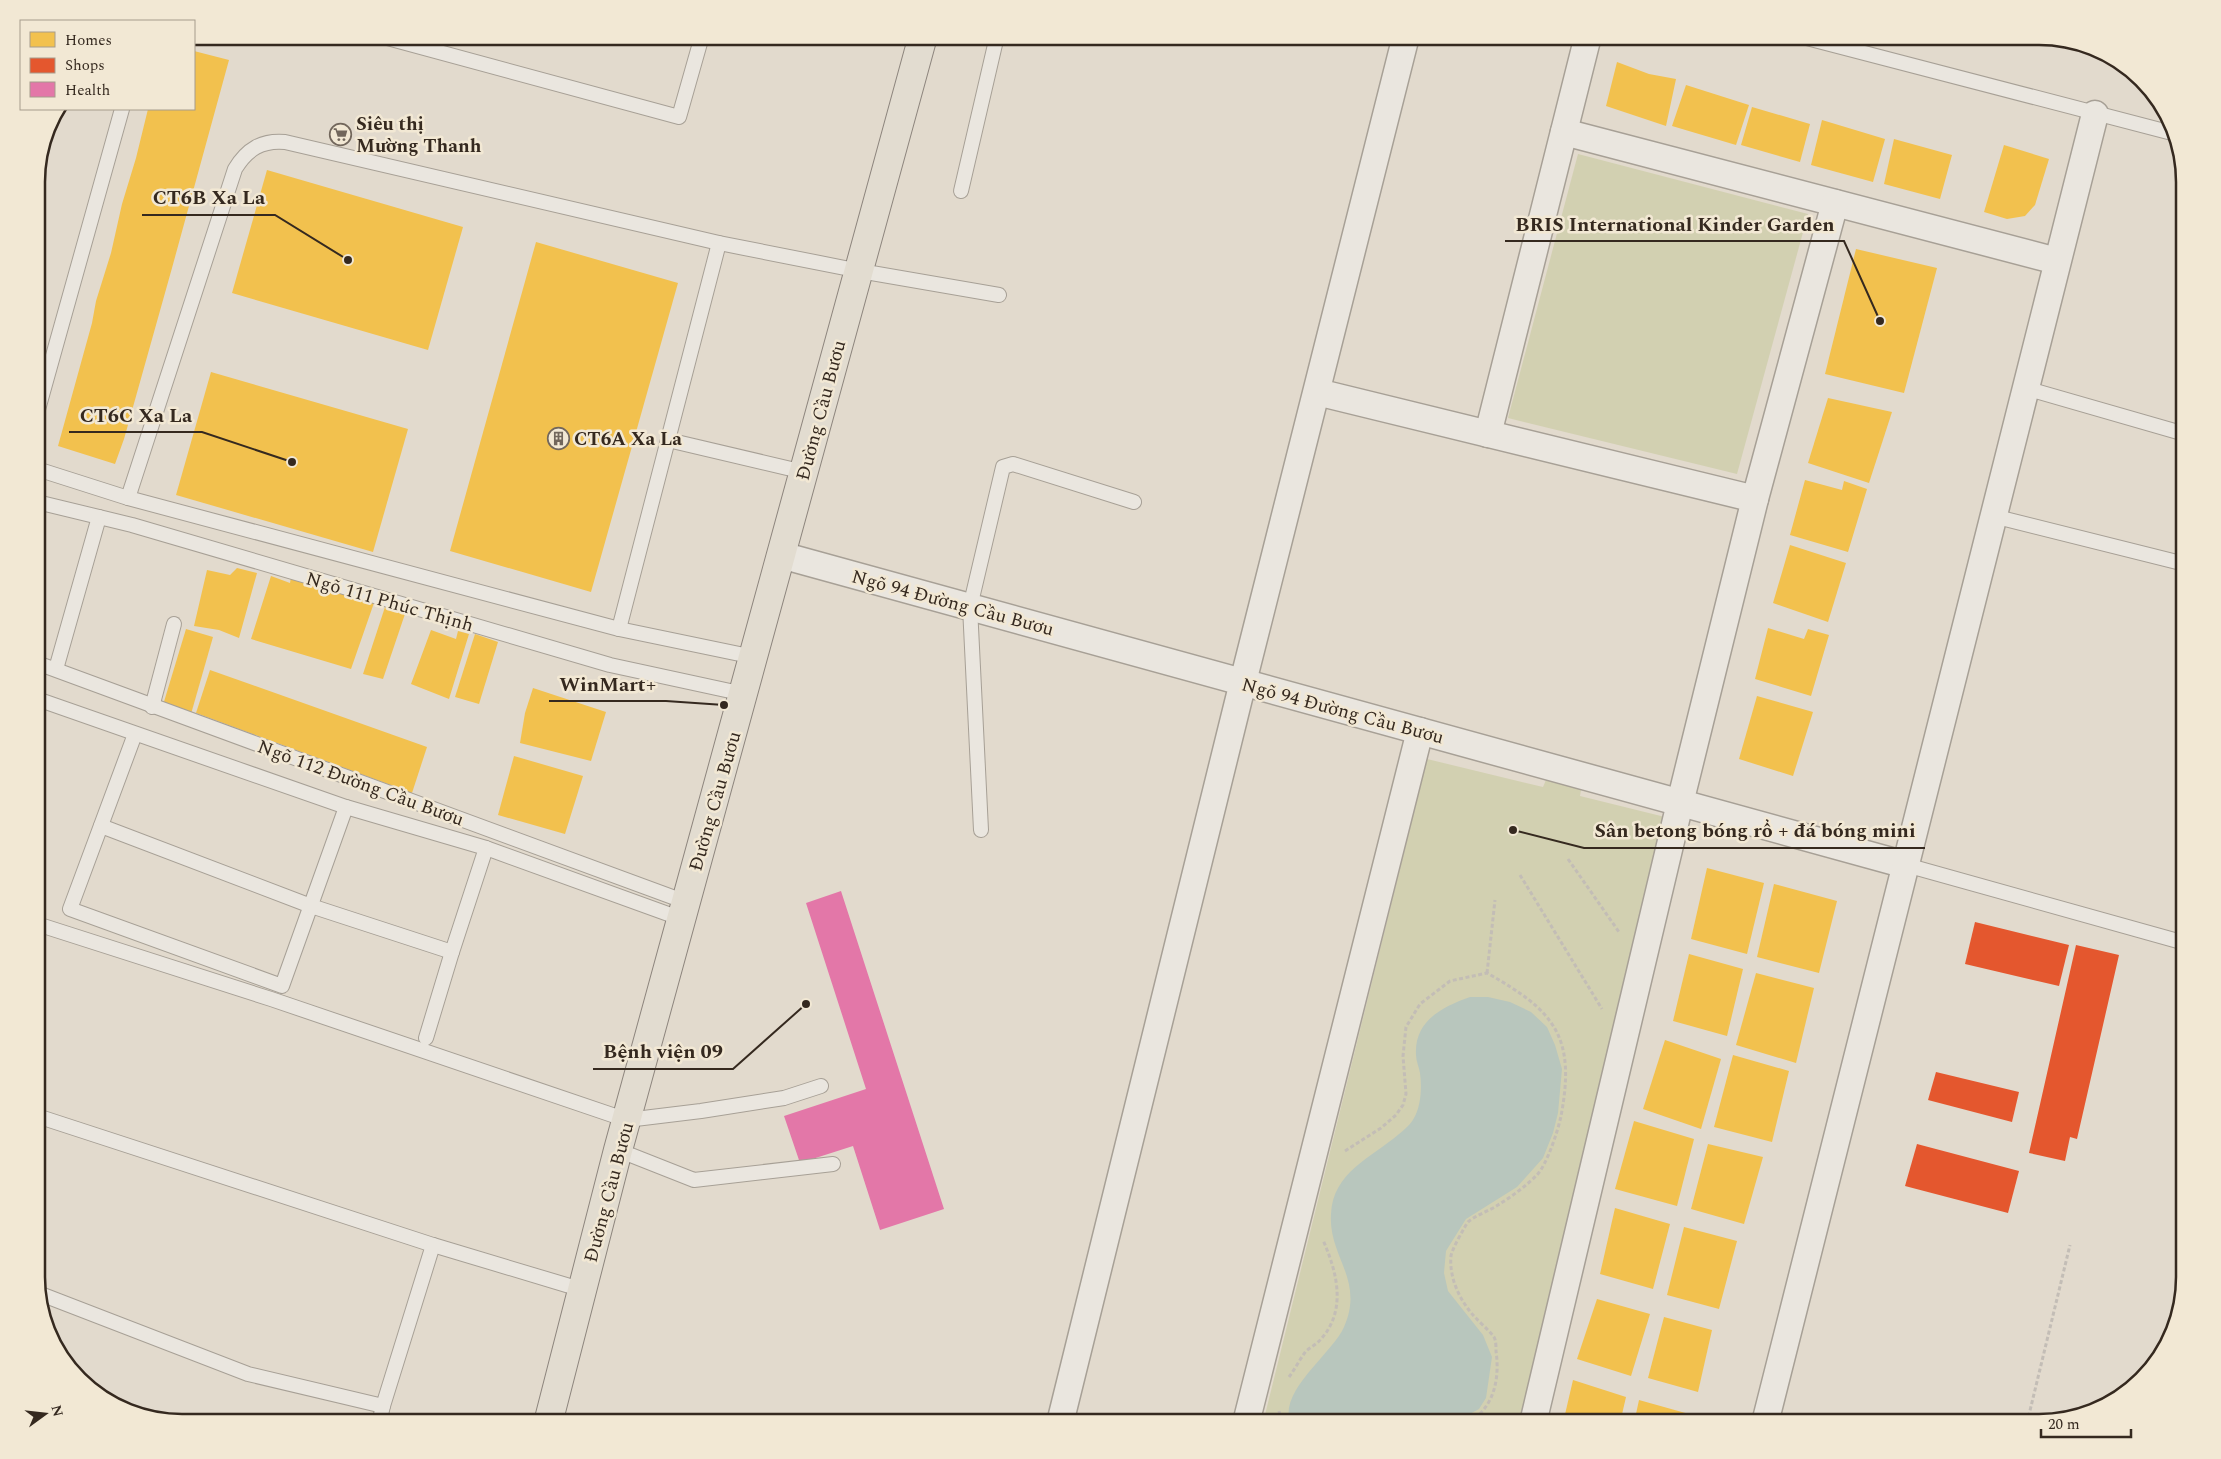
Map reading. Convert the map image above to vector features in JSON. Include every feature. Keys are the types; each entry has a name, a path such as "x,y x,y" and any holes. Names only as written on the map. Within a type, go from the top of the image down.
{"main road":[{"name":"Đường Cầu Bươu","path":"550,1414 618,1150 921,45"}],"street":[{"path":"1062,1414 1243,682 1404,45"},
{"path":"1488,434 1586,45"},
{"path":"1767,1414 2095,114"},
{"path":"1564,132 2057,261"},
{"path":"1535,1414 1680,803 1755,499 1835,203"},
{"path":"1317,392 1755,499"},
{"name":"Ngõ 94 Đường Cầu Bươu","path":"781,555 1906,865"},
{"path":"1248,1414 1420,731"}],"lane":[{"path":"441,45 679,117 699,45"},
{"path":"961,191 995,45"},
{"path":"1833,45 2166,132"},
{"path":"45,381 122,110"},
{"path":"128,498 235,169 245,154 253,147 275,141 719,243 860,271 999,295"},
{"path":"619,629 719,243"},
{"path":"2025,388 2176,431"},
{"path":"668,440 804,472"},
{"path":"982,830 970,607 1003,467 1013,464 1134,502"},
{"path":"45,472 128,498 619,629 754,657"},
{"name":"Ngõ 111 Phúc Thịnh","path":"45,504 99,517 610,665 744,694"},
{"path":"1994,516 2176,562"},
{"path":"56,669 99,517"},
{"path":"152,707 174,624"},
{"name":"Ngõ 112 Đường Cầu Bươu","path":"45,666 152,707 355,779 684,910"},
{"path":"45,702 346,807 486,848 684,910"},
{"path":"136,734 70,909 282,986 346,807"},
{"path":"101,826 311,906 452,952"},
{"path":"426,1038 486,848"},
{"path":"1906,865 2176,940"},
{"path":"45,927 272,999 627,1120 784,1098 821,1086"},
{"path":"45,1119 432,1245 583,1290"},
{"path":"618,1150 694,1180 833,1164"},
{"path":"381,1414 432,1245"},
{"path":"47,1295 248,1374 383,1406"}],"path":[{"path":"1568,859 1620,934"},
{"path":"1520,875 1604,1014"},
{"path":"1488,973 1495,900"},
{"path":"1342,1153 1381,1128 1396,1115 1403,1105 1406,1094 1402,1056 1406,1027 1420,1004 1450,981 1488,973 1512,987 1542,1010 1560,1037 1566,1060 1566,1091 1558,1134 1538,1174 1498,1205 1468,1222 1450,1255 1456,1289 1471,1313 1494,1338 1498,1363 1496,1383 1490,1402 1480,1414"},
{"path":"1286,1380 1306,1351 1320,1340 1330,1327 1337,1308 1337,1283 1331,1259 1319,1233"},
{"path":"2029,1414 2070,1245"},
{"path":"1280,1402 1280,1414"}],"shaded area":[{"path":"1578,154 1808,214 1737,474 1508,418"},
{"path":"1427,759 1543,787 1548,775 1582,784 1580,796 1665,817 1522,1414 1265,1414"},
{"path":"1470,997 1488,997 1510,1002 1531,1012 1547,1027 1562,1069 1558,1113 1553,1133 1543,1158 1517,1187 1466,1219 1446,1251 1444,1273 1448,1291 1483,1335 1492,1357 1486,1398 1479,1409 1470,1414 1289,1414 1292,1398 1299,1385 1338,1338 1344,1327 1349,1310 1350,1295 1348,1282 1332,1229 1333,1199 1339,1187 1355,1167 1388,1143 1413,1120 1420,1096 1421,1078 1416,1055 1420,1033 1432,1017 1449,1006"}],"building: Homes":[{"path":"195,51 229,60 124,439 115,464 58,446 148,110 195,110"},
{"path":"1617,62 1649,74 1676,79 1666,126 1606,106"},
{"path":"1686,85 1749,105 1736,145 1672,126"},
{"path":"1752,107 1810,124 1800,162 1741,145"},
{"path":"1822,120 1885,139 1873,182 1811,165"},
{"path":"1894,139 1952,155 1940,199 1884,184"},
{"path":"2004,145 2049,159 2035,205 2025,216 2007,219 1984,212"},
{"path":"267,170 463,227 428,350 232,293"},
{"name":"CT6A Xa La","path":"536,242 678,283 591,592 450,551"},
{"path":"1856,249 1937,268 1904,393 1825,374"},
{"path":"211,372 408,429 373,552 176,495"},
{"path":"1828,398 1892,412 1869,483 1808,463"},
{"path":"1805,480 1842,490 1844,481 1867,489 1848,552 1790,535"},
{"path":"1790,545 1846,563 1828,622 1773,603"},
{"path":"237,568 257,573 239,638 219,630 194,626 207,570 230,575"},
{"path":"271,576 290,583 291,577 375,600 351,669 251,639"},
{"path":"386,604 406,611 383,679 363,674"},
{"path":"1768,628 1804,639 1808,629 1829,635 1811,696 1755,679"},
{"path":"186,629 213,637 191,714 163,705"},
{"path":"431,630 456,639 458,631 469,634 449,699 411,684"},
{"path":"475,634 498,642 479,704 455,697"},
{"path":"210,670 427,747 412,793 196,713"},
{"path":"533,688 606,712 591,761 520,743 525,713"},
{"path":"1757,696 1813,712 1793,776 1739,759"},
{"path":"514,756 583,776 565,834 498,815"},
{"path":"1707,868 1764,883 1747,954 1691,939"},
{"path":"1774,884 1837,901 1819,973 1757,957"},
{"path":"1689,954 1743,969 1727,1036 1673,1021"},
{"path":"1756,973 1814,988 1796,1063 1736,1045"},
{"path":"1665,1040 1721,1059 1701,1129 1643,1109"},
{"path":"1733,1055 1789,1071 1772,1142 1714,1127"},
{"path":"1634,1121 1694,1139 1677,1206 1615,1189"},
{"path":"1708,1144 1763,1157 1744,1224 1691,1209"},
{"path":"1615,1208 1670,1224 1653,1289 1600,1274"},
{"path":"1684,1227 1737,1241 1719,1309 1667,1295"},
{"path":"1597,1299 1650,1314 1631,1376 1577,1359"},
{"path":"1664,1317 1712,1330 1698,1392 1648,1378"},
{"path":"1573,1380 1626,1397 1622,1414 1565,1414"},
{"path":"1639,1400 1689,1414 1636,1414"}],"building: Shops":[{"path":"1975,922 2069,945 2059,986 1965,964"},
{"path":"2076,945 2119,955 2077,1139 2070,1137 2065,1161 2029,1153"},
{"path":"1936,1072 2019,1092 2012,1122 1928,1100"},
{"path":"1917,1144 2019,1171 2008,1213 1905,1186"}],"building: Health":[{"path":"841,891 944,1209 880,1230 853,1146 800,1163 784,1116 866,1089 806,903"}],"place":[{"name":"Siêu thị Mường Thanh","path":"340,134"},
{"name":"CT6B Xa La","path":"348,260"},
{"name":"BRIS International Kinder Garden","path":"1880,321"},
{"name":"CT6A Xa La","path":"558,438"},
{"name":"CT6C Xa La","path":"292,462"},
{"name":"WinMart+","path":"724,705"},
{"name":"Sân betong bóng rổ + đá bóng mini","path":"1513,830"},
{"name":"Bệnh viện 09","path":"806,1004"}]}
